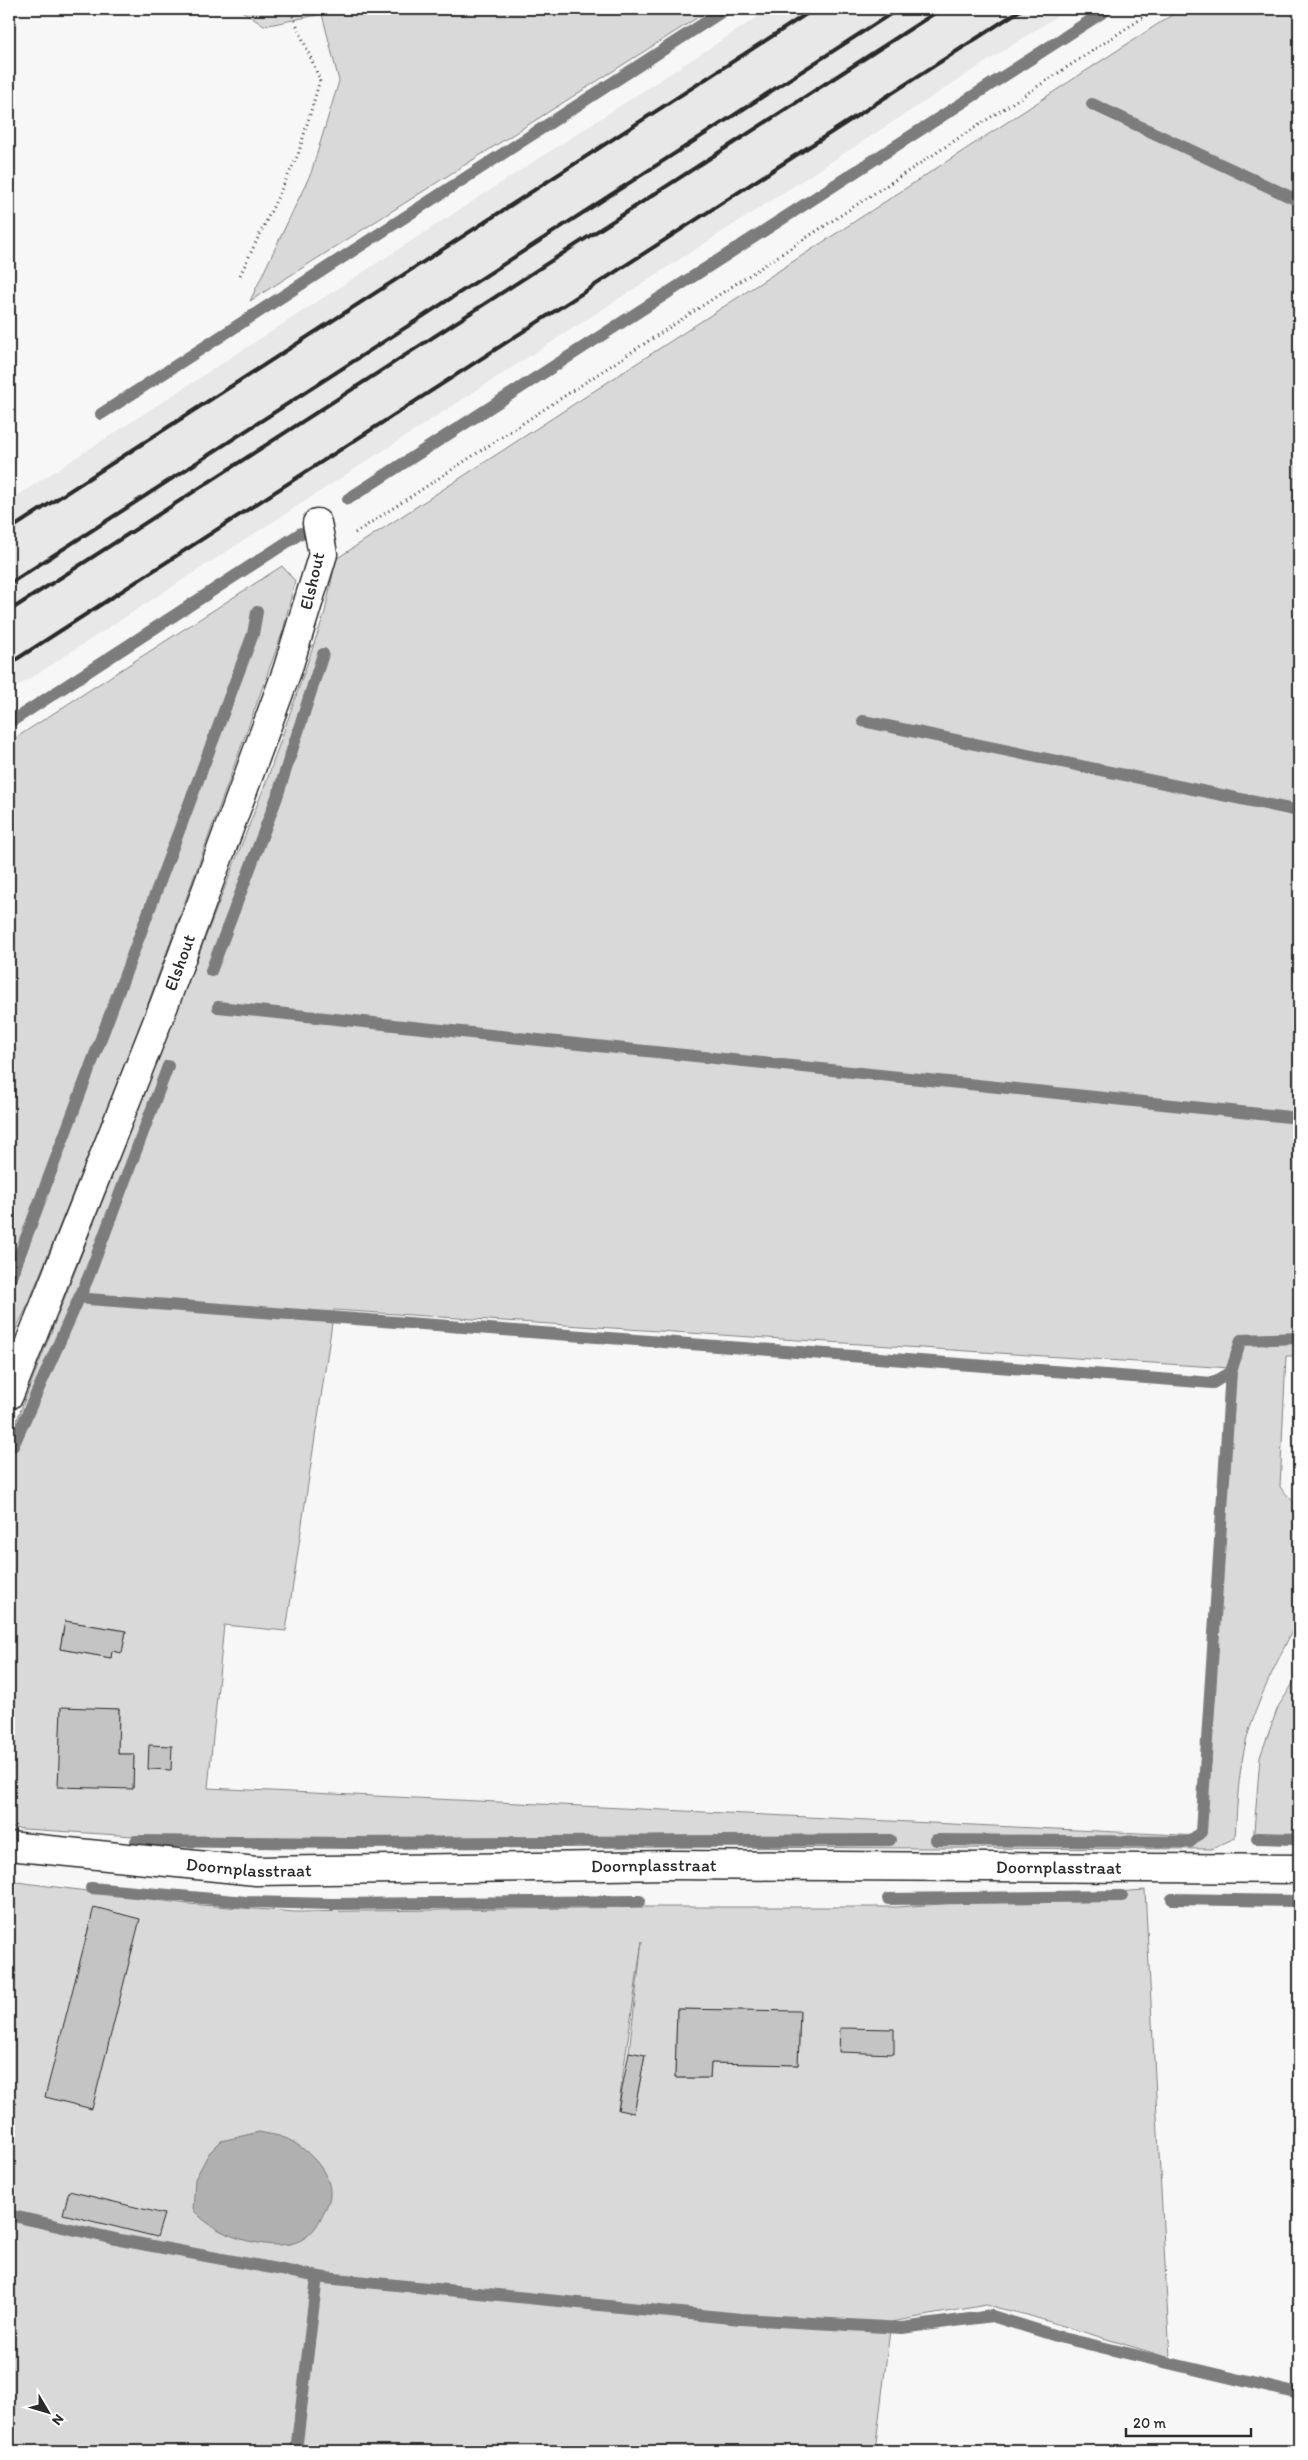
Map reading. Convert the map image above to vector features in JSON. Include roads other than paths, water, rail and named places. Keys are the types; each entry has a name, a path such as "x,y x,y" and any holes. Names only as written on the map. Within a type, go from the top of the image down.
{"street":[{"name":"Elshout","path":"9,1395 164,1005 286,671 322,554 317,522"},
{"name":"Doornplasstraat","path":"9,1846 256,1871 670,1865 1299,1869"}],"waterway":[{"path":"101,414 726,9"},
{"path":"348,499 1108,9"},
{"path":"1092,104 1299,201"},
{"path":"9,723 301,533"},
{"path":"9,1283 253,634 257,612"},
{"path":"211,971 277,797 323,654"},
{"path":"863,721 1299,811"},
{"path":"218,1007 1299,1118"},
{"path":"13,1446 88,1278 168,1066"},
{"path":"88,1299 1213,1383 1231,1372 1241,1340 1299,1338"},
{"path":"936,1840 1190,1842 1201,1832 1231,1372"},
{"path":"1257,1838 1299,1839"},
{"path":"136,1841 349,1843 890,1840"},
{"path":"91,1888 246,1902 332,1904 640,1901"},
{"path":"888,1899 1122,1896"},
{"path":"1172,1899 1299,1901"},
{"path":"9,2215 120,2240 325,2278 741,2319 902,2328 992,2316 1063,2338 1299,2394"},
{"path":"296,2451 317,2277"}],"railway":[{"path":"9,530 814,9"},
{"path":"9,584 898,9"},
{"path":"9,611 941,9"},
{"path":"9,664 1022,9"}]}
